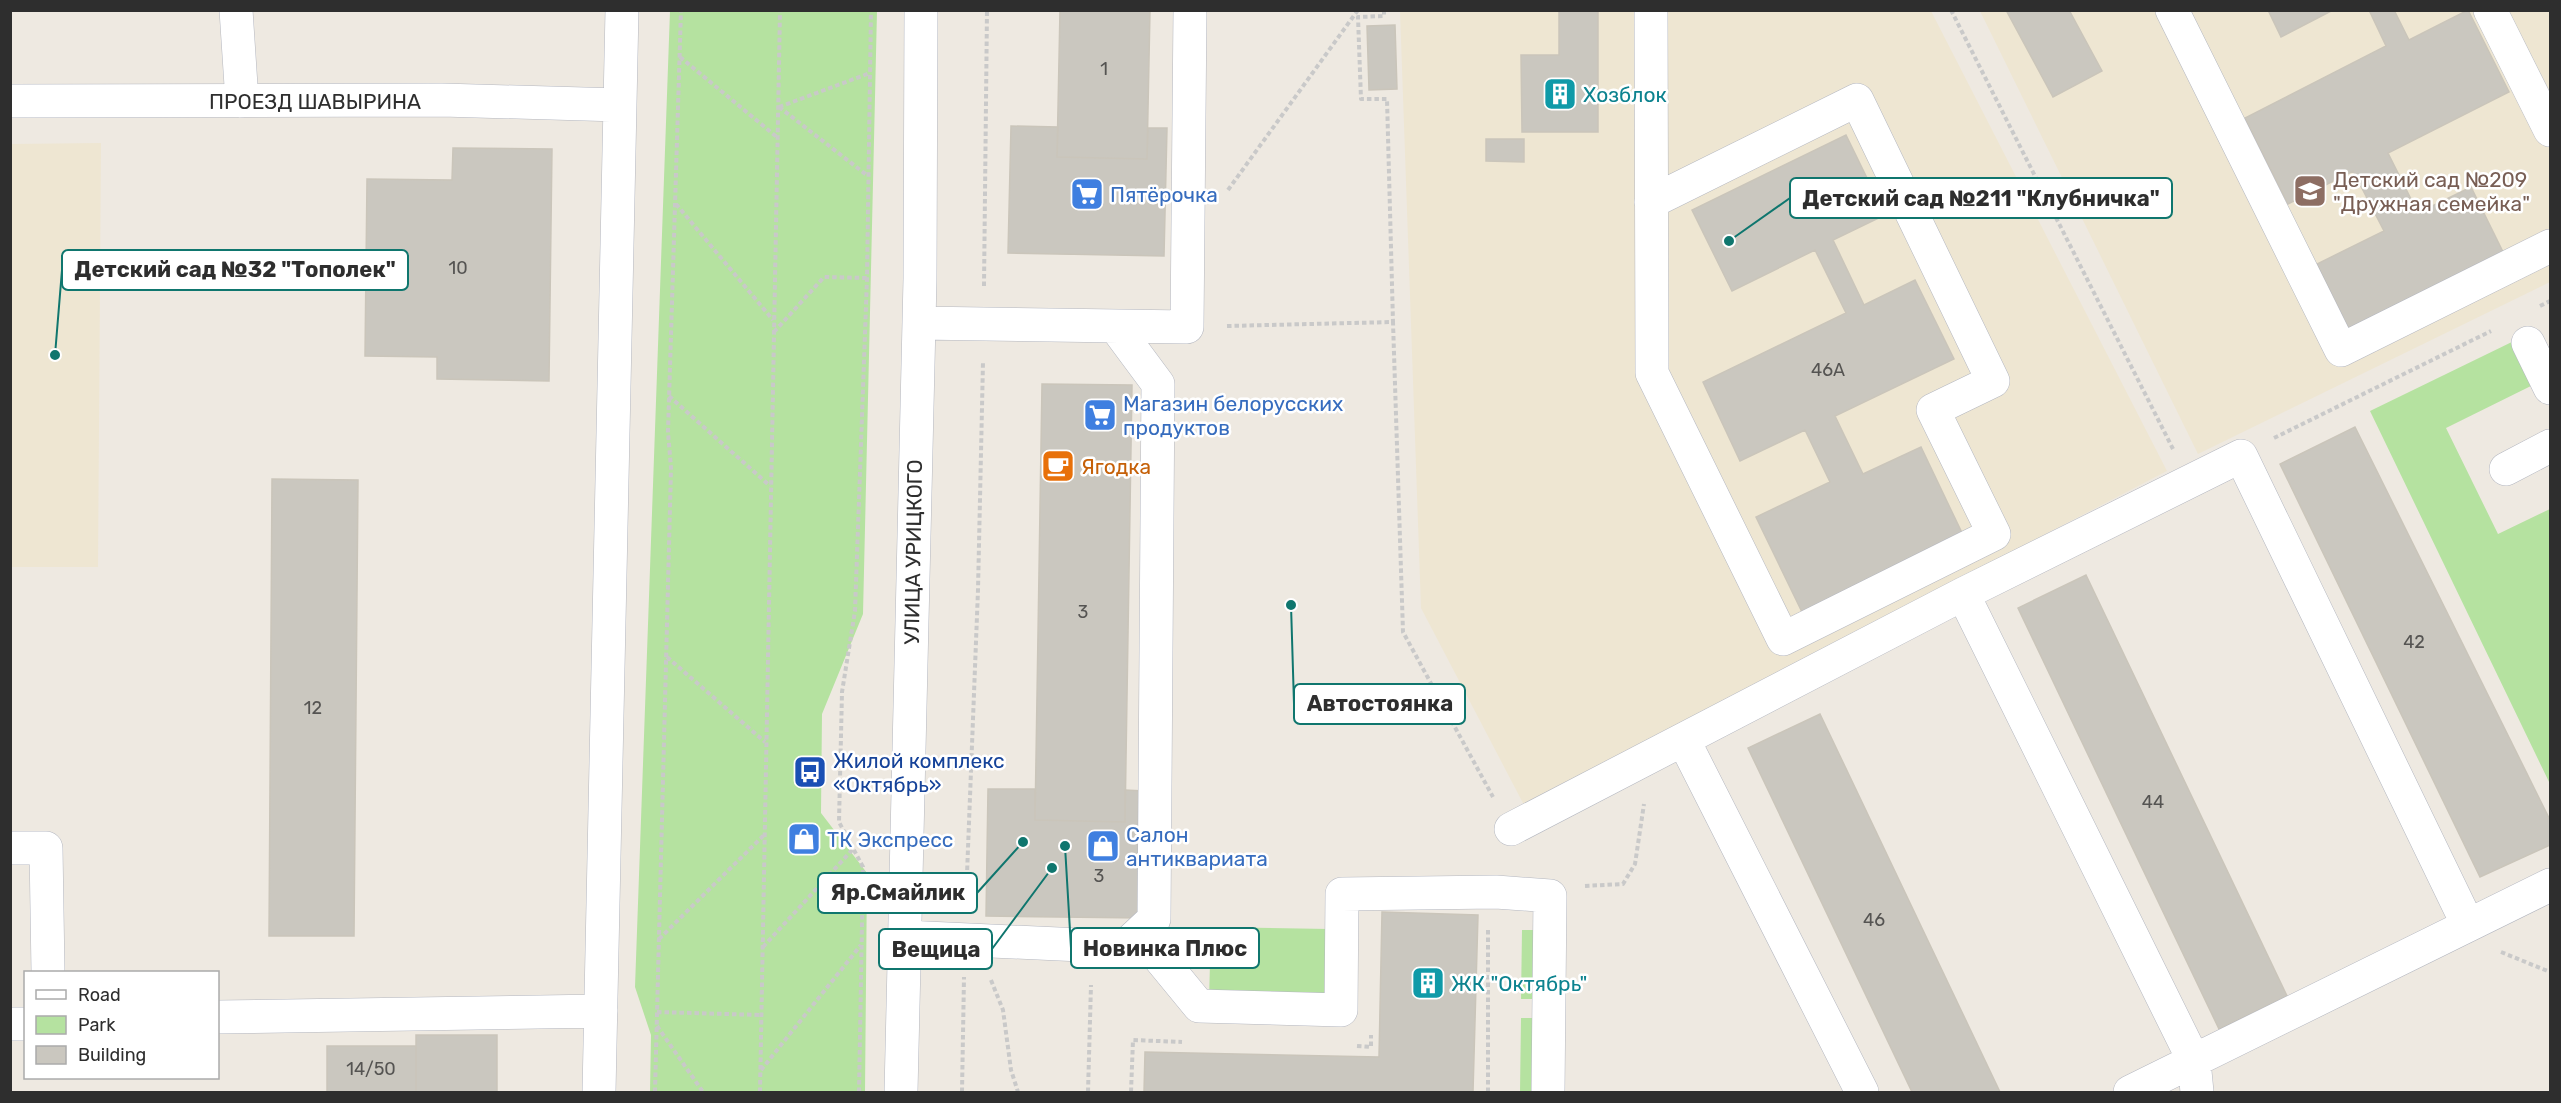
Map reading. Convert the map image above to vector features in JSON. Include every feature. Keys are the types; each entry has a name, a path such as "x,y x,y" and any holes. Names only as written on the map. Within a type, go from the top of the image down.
{"street":[{"path":"236,10 242,100"},
{"path":"599,1092 622,10"},
{"name":"УЛИЦА УРИЦКОГО","path":"901,1092 918,323 921,10"},
{"path":"918,323 1187,327 1190,10"},
{"path":"1651,10 1651,202 1652,373 1783,639 1994,534 1933,410 1993,381 1857,100 1651,202"},
{"path":"2172,10 2341,350 2550,246"},
{"path":"2490,10 2550,130"},
{"name":"ПРОЕЗД ШАВЫРИНА","path":"10,101 442,100 619,105"},
{"path":"905,937 1124,947 1154,919 1158,384 1115,326"},
{"path":"2528,343 2550,388"},
{"path":"2506,469 2550,447"},
{"path":"1511,828 1963,594 2241,456 2468,925"},
{"path":"1963,594 2195,1077"},
{"path":"1675,745 1862,1092"},
{"path":"10,848 46,848 48,971"},
{"path":"2130,1092 2195,1077 2468,925 2550,885"},
{"path":"1139,933 1199,1006 1341,1010 1342,894 1496,892 1550,896 1548,1092"},
{"path":"219,1017 601,1011"}],"path":[{"path":"655,1092 671,468 669,396 681,10"},
{"path":"760,1092 780,10"},
{"path":"859,1092 863,867 839,822 842,692 855,611 867,278 871,10"},
{"path":"962,1092 965,940 978,590 984,323 987,10"},
{"path":"1222,200 1358,10"},
{"path":"1384,10 1384,16 1358,17 1360,87 1361,99 1387,99 1403,632 1511,828"},
{"path":"1951,10 2189,480"},
{"path":"679,56 778,138"},
{"path":"778,107 870,73"},
{"path":"778,107 868,176"},
{"path":"675,203 773,321"},
{"path":"774,333 824,277 867,278"},
{"path":"1187,327 1393,322"},
{"path":"2241,456 2495,329"},
{"path":"669,396 770,487"},
{"path":"666,657 766,743"},
{"path":"1550,896 1580,886 1623,884 1635,864 1647,790 1675,745"},
{"path":"659,939 764,835"},
{"path":"762,947 853,848"},
{"path":"965,940 983,958 1003,1010 1011,1070 1018,1092"},
{"path":"760,1071 861,945"},
{"path":"1088,1092 1093,946"},
{"path":"657,1012 761,1015"},
{"path":"657,1025 703,1092"}],"shaded area":[{"path":"1400,11 1931,11 2167,471 1524,805 1421,608"},
{"name":"Детский сад №209 \"Дружная семейка\"","path":"1980,11 2550,11 2550,282 2198,454"},
{"path":"101,143 98,567 11,567 11,144"}],"green space":[{"path":"670,11 877,11 863,614 822,714 821,813 867,873 865,1092 650,1092 651,1035 635,987"},
{"path":"2518,339 2539,382 2446,428 2498,534 2550,509 2550,784 2370,411"},
{"path":"1211,927 1329,929 1328,1002 1209,1000"},
{"path":"1522,930 1541,930 1540,999 1521,999"},
{"path":"1521,1018 1542,1018 1541,1092 1520,1092"}],"building":[{"path":"1060,10 1150,10 1147,159 1057,157"},
{"name":"Хозблок","path":"1559,10 1598,10 1598,132 1522,132 1521,55 1559,55"},
{"path":"2006,10 2069,10 2102,71 2053,97"},
{"path":"2268,10 2333,10 2281,37"},
{"path":"2369,10 2394,10 2409,40 2468,10 2509,92 2388,153 2418,213 2471,187 2504,254 2350,331 2317,264 2384,231 2353,171 2288,204 2245,118 2386,46"},
{"path":"1395,25 1397,89 1369,90 1367,26"},
{"name":"Пятёрочка","path":"1011,126 1058,127 1057,157 1147,159 1148,128 1167,128 1164,256 1008,253"},
{"path":"1846,135 1885,215 1833,240 1864,305 1915,280 1954,359 1835,416 1863,474 1921,447 1963,535 1802,612 1756,517 1830,482 1805,430 1740,461 1703,382 1846,313 1815,250 1732,291 1692,210"},
{"path":"1486,139 1524,139 1524,162 1486,161"},
{"path":"453,148 552,149 549,381 437,379 437,357 365,356 367,179 452,180"},
{"path":"1042,384 1132,385 1125,822 1035,820"},
{"path":"2355,427 2550,820 2550,845 2480,877 2280,464"},
{"path":"272,479 358,480 354,936 269,936"},
{"path":"2086,575 2287,996 2219,1029 2018,608"},
{"path":"1820,714 2000,1092 1912,1092 1748,748"},
{"path":"988,789 1035,789 1035,820 1125,822 1125,790 1144,791 1142,918 986,916"},
{"name":"ЖК \"Октябрь\"","path":"1382,912 1478,915 1473,1092 1144,1092 1145,1052 1379,1057"},
{"path":"416,1035 497,1035 497,1092 416,1092"},
{"path":"327,1046 416,1046 416,1092 327,1092"}],"place":[{"name":"Хозблок","path":"1560,94"},
{"name":"Детский сад №209 \"Дружная семейка\"","path":"2310,191"},
{"name":"Пятёрочка","path":"1087,194"},
{"name":"Детский сад №211 \"Клубничка\"","path":"1729,241"},
{"name":"Детский сад №32 \"Тополек\"","path":"55,355"},
{"name":"Магазин белорусских продуктов","path":"1100,415"},
{"name":"Ягодка","path":"1058,466"},
{"name":"Автостоянка","path":"1291,605"},
{"name":"Жилой комплекс «Октябрь»","path":"810,772"},
{"name":"ТК Экспресс","path":"804,839"},
{"name":"Яр.Смайлик","path":"1023,842"},
{"name":"Новинка Плюс","path":"1065,846"},
{"name":"Салон антиквариата","path":"1103,846"},
{"name":"Вещица","path":"1052,868"},
{"name":"ЖК \"Октябрь\"","path":"1428,983"}]}
